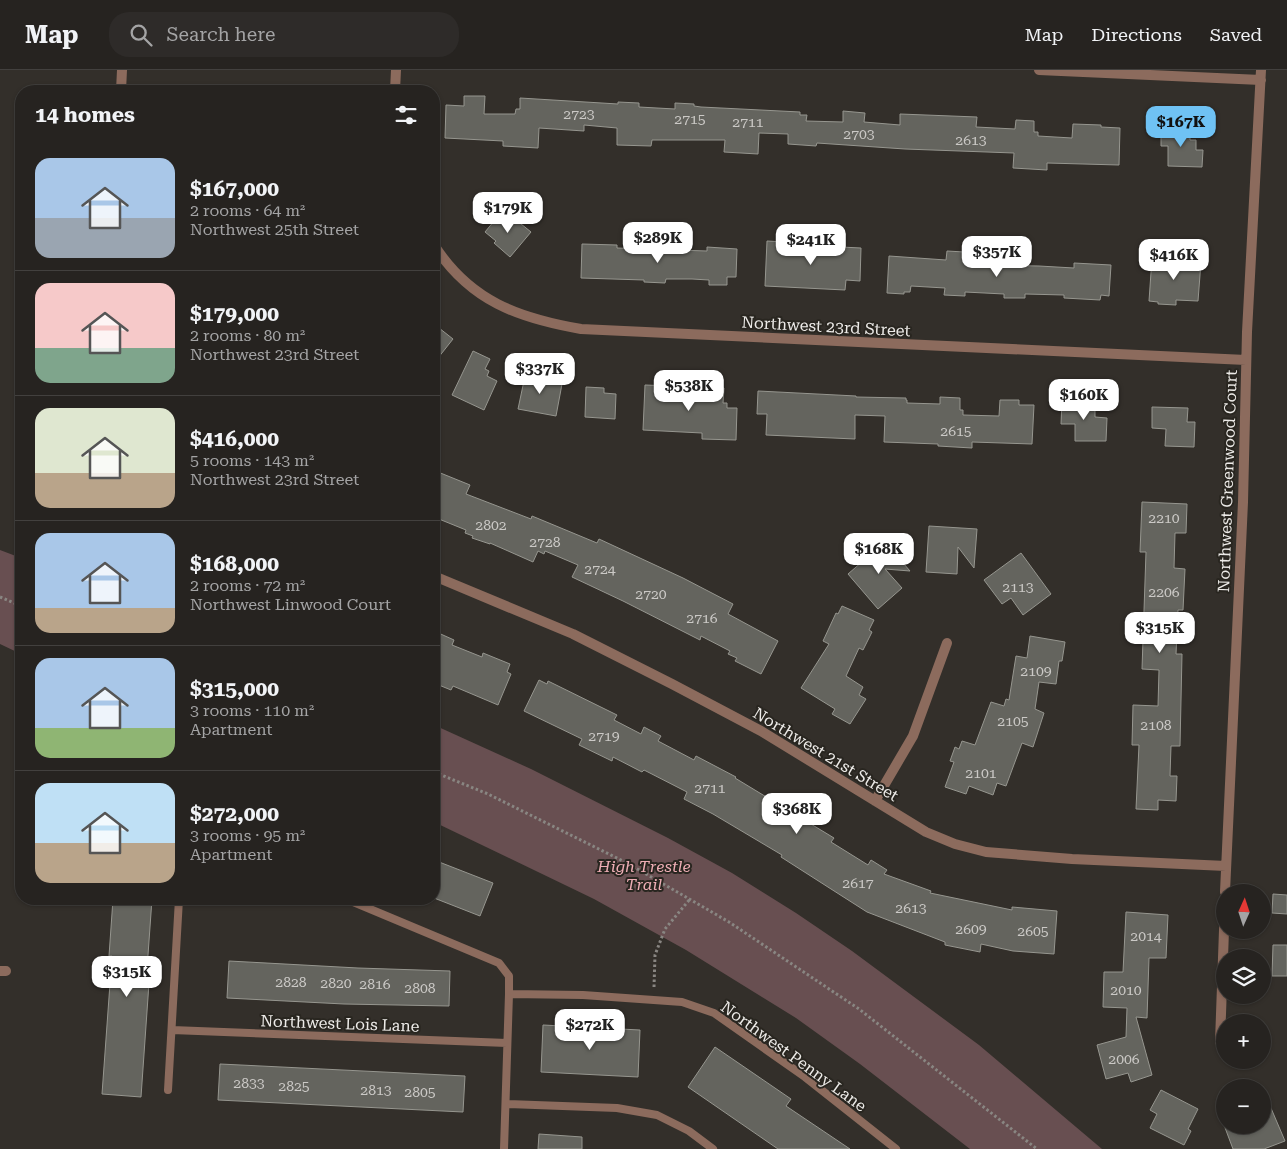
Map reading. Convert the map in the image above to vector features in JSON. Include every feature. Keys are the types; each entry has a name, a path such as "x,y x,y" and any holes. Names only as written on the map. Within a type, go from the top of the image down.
{"street":[{"path":"121,85 122,70"},
{"path":"395,85 396,70"},
{"path":"1039,70 1261,75"},
{"name":"Northwest Greenwood Court","path":"1225,884 1243,502 1246,360 1261,75"},
{"name":"Northwest 23rd Street","path":"440,255 467,285 496,303 521,315 550,324 581,329 1246,360"},
{"name":"Northwest 21st Street","path":"440,579 573,634 655,675 761,731 926,832 954,844 986,852 1072,860 1226,866"},
{"path":"875,801 913,736 947,643"},
{"path":"1221,1014 1224,939"}],"lane":[{"path":"168,1090 180,905"},
{"path":"360,905 499,963 509,976 504,1149"},
{"name":"Northwest Penny Lane","path":"509,994 583,995 653,999 682,1002 714,1013 805,1077 896,1149"},
{"name":"Northwest Lois Lane","path":"172,1030 507,1043"},
{"path":"506,1104 617,1108 657,1115 688,1131 713,1149"}],"path":[{"path":"0,597 15,603"},
{"path":"440,774 488,794 627,863 729,922 859,1009 1037,1149"},
{"path":"653,999 655,955 666,929 690,899"}],"green space":[{"path":"0,550 15,556 15,651 0,644"},
{"name":"High Trestle Trail","path":"440,728 531,769 668,838 732,873 796,913 852,951 979,1045 1102,1149 970,1149 860,1064 796,1018 686,950 594,899 440,825"}],"building":[{"path":"464,96 485,96 484,114 515,114 516,109 520,109 520,98 618,104 618,102 639,103 639,107 675,109 675,103 694,104 694,106 701,107 800,112 800,115 807,115 806,121 843,122 843,111 865,113 864,122 900,125 900,114 977,117 976,127 1015,129 1016,120 1034,121 1034,132 1038,132 1038,136 1072,138 1073,124 1101,125 1101,127 1120,128 1119,165 1047,163 1047,170 1013,168 1014,153 905,149 817,143 816,146 788,144 788,134 759,133 758,154 724,152 725,140 652,140 651,146 617,145 617,128 584,125 584,131 539,128 538,148 503,146 503,141 445,138 446,105 464,106"},
{"path":"1161,128 1190,129 1190,140 1196,140 1196,150 1203,150 1202,167 1168,166 1168,146 1161,146"},
{"path":"499,215 505,220 510,215 531,232 510,257 485,232"},
{"path":"767,241 861,248 860,281 846,280 845,290 765,286"},
{"path":"582,244 617,245 617,248 707,251 707,247 737,249 736,277 727,277 727,285 709,285 709,280 692,279 666,279 665,283 644,282 644,280 581,278"},
{"path":"947,251 982,253 981,265 1074,268 1074,263 1111,265 1109,296 1101,295 1100,300 1064,298 1064,295 1025,294 1025,298 1004,298 1004,294 965,292 965,296 944,295 945,288 911,286 910,292 904,292 904,294 887,293 889,256 946,260"},
{"path":"1152,258 1201,262 1198,301 1176,300 1176,305 1158,304 1158,302 1149,301"},
{"path":"440,329 453,339 440,355"},
{"path":"473,351 490,359 485,369 489,371 487,376 497,381 484,410 452,395"},
{"path":"535,374 555,379 554,382 562,384 556,416 518,409 525,376 534,378"},
{"path":"645,385 724,388 723,403 727,403 727,408 737,408 736,440 702,439 702,433 643,430"},
{"path":"586,387 604,388 604,393 616,394 615,419 585,417"},
{"path":"758,391 906,398 907,403 940,404 940,397 960,398 960,410 963,410 963,415 999,416 1000,400 1019,400 1019,405 1034,405 1032,444 972,442 972,448 938,446 938,444 884,442 885,416 855,415 855,439 766,435 767,414 757,414"},
{"path":"1062,401 1089,402 1088,408 1095,408 1095,417 1107,418 1106,441 1075,441 1075,424 1061,424"},
{"path":"1152,407 1188,408 1187,422 1195,422 1194,447 1165,446 1166,429 1152,428"},
{"path":"440,473 470,485 466,494 531,519 532,516 597,543 599,539 683,578 733,604 728,614 778,641 761,674 735,661 737,658 728,654 730,651 701,636 700,640 572,577 578,565 545,551 544,554 538,551 533,562 490,543 472,538 473,536 465,533 466,530 440,519"},
{"path":"1142,502 1187,504 1186,533 1175,533 1174,568 1185,569 1183,610 1178,610 1176,654 1182,654 1180,746 1171,746 1170,776 1177,776 1176,801 1158,800 1158,810 1136,809 1139,745 1132,745 1133,705 1158,706 1159,670 1142,669 1146,552 1140,552"},
{"path":"929,526 977,529 974,568 958,547 957,574 926,572"},
{"path":"885,542 910,571 885,569 902,588 878,609 848,574"},
{"path":"1021,553 1051,594 1023,615 1011,598 1002,604 984,580"},
{"path":"842,606 874,620 869,630 872,632 863,650 859,648 846,676 863,687 859,695 866,699 850,724 832,714 835,709 801,688 829,644 823,641 836,613 838,614"},
{"path":"440,634 454,640 452,645 482,657 483,653 510,664 507,672 511,674 498,705 453,686 451,690 440,685"},
{"path":"1030,636 1065,642 1062,661 1059,661 1056,684 1039,682 1035,709 1044,713 1033,747 1022,743 1006,786 997,783 993,795 969,786 966,794 945,787 954,762 950,761 955,747 959,749 962,741 975,745 991,702 1004,706 1006,699 1009,700 1016,656 1027,658"},
{"path":"539,680 547,684 548,681 617,715 614,720 641,734 644,727 661,736 658,741 694,760 696,756 736,777 834,838 831,842 868,865 871,860 887,870 884,874 931,891 930,893 1012,910 1012,907 1057,911 1054,954 1013,951 981,944 980,952 945,945 945,942 867,912 781,857 782,855 684,799 687,792 644,770 642,772 613,757 612,761 579,745 582,739 524,711"},
{"path":"440,862 493,883 480,916 440,900"},
{"path":"1273,894 1287,895 1287,914 1272,913"},
{"path":"113,905 152,905 146,983 149,983 141,1097 102,1094 112,956 109,956"},
{"path":"1126,912 1168,915 1166,958 1149,958 1147,1018 1136,1017 1152,1075 1131,1082 1128,1073 1106,1079 1097,1045 1126,1037 1127,1008 1103,1007 1104,972 1123,972"},
{"path":"1273,945 1287,945 1287,976 1272,976"},
{"path":"229,961 450,971 449,1006 344,1004 227,998"},
{"path":"543,1025 640,1030 638,1077 541,1072"},
{"path":"715,1047 791,1099 786,1106 850,1149 778,1149 688,1087"},
{"path":"220,1064 465,1076 463,1112 218,1100"},
{"path":"1161,1090 1198,1109 1188,1129 1191,1131 1184,1145 1150,1128 1157,1114 1150,1110"},
{"path":"1271,1108 1285,1141 1264,1149 1233,1149 1227,1134 1271,1134"},
{"path":"539,1134 582,1137 582,1149 538,1149"}]}
